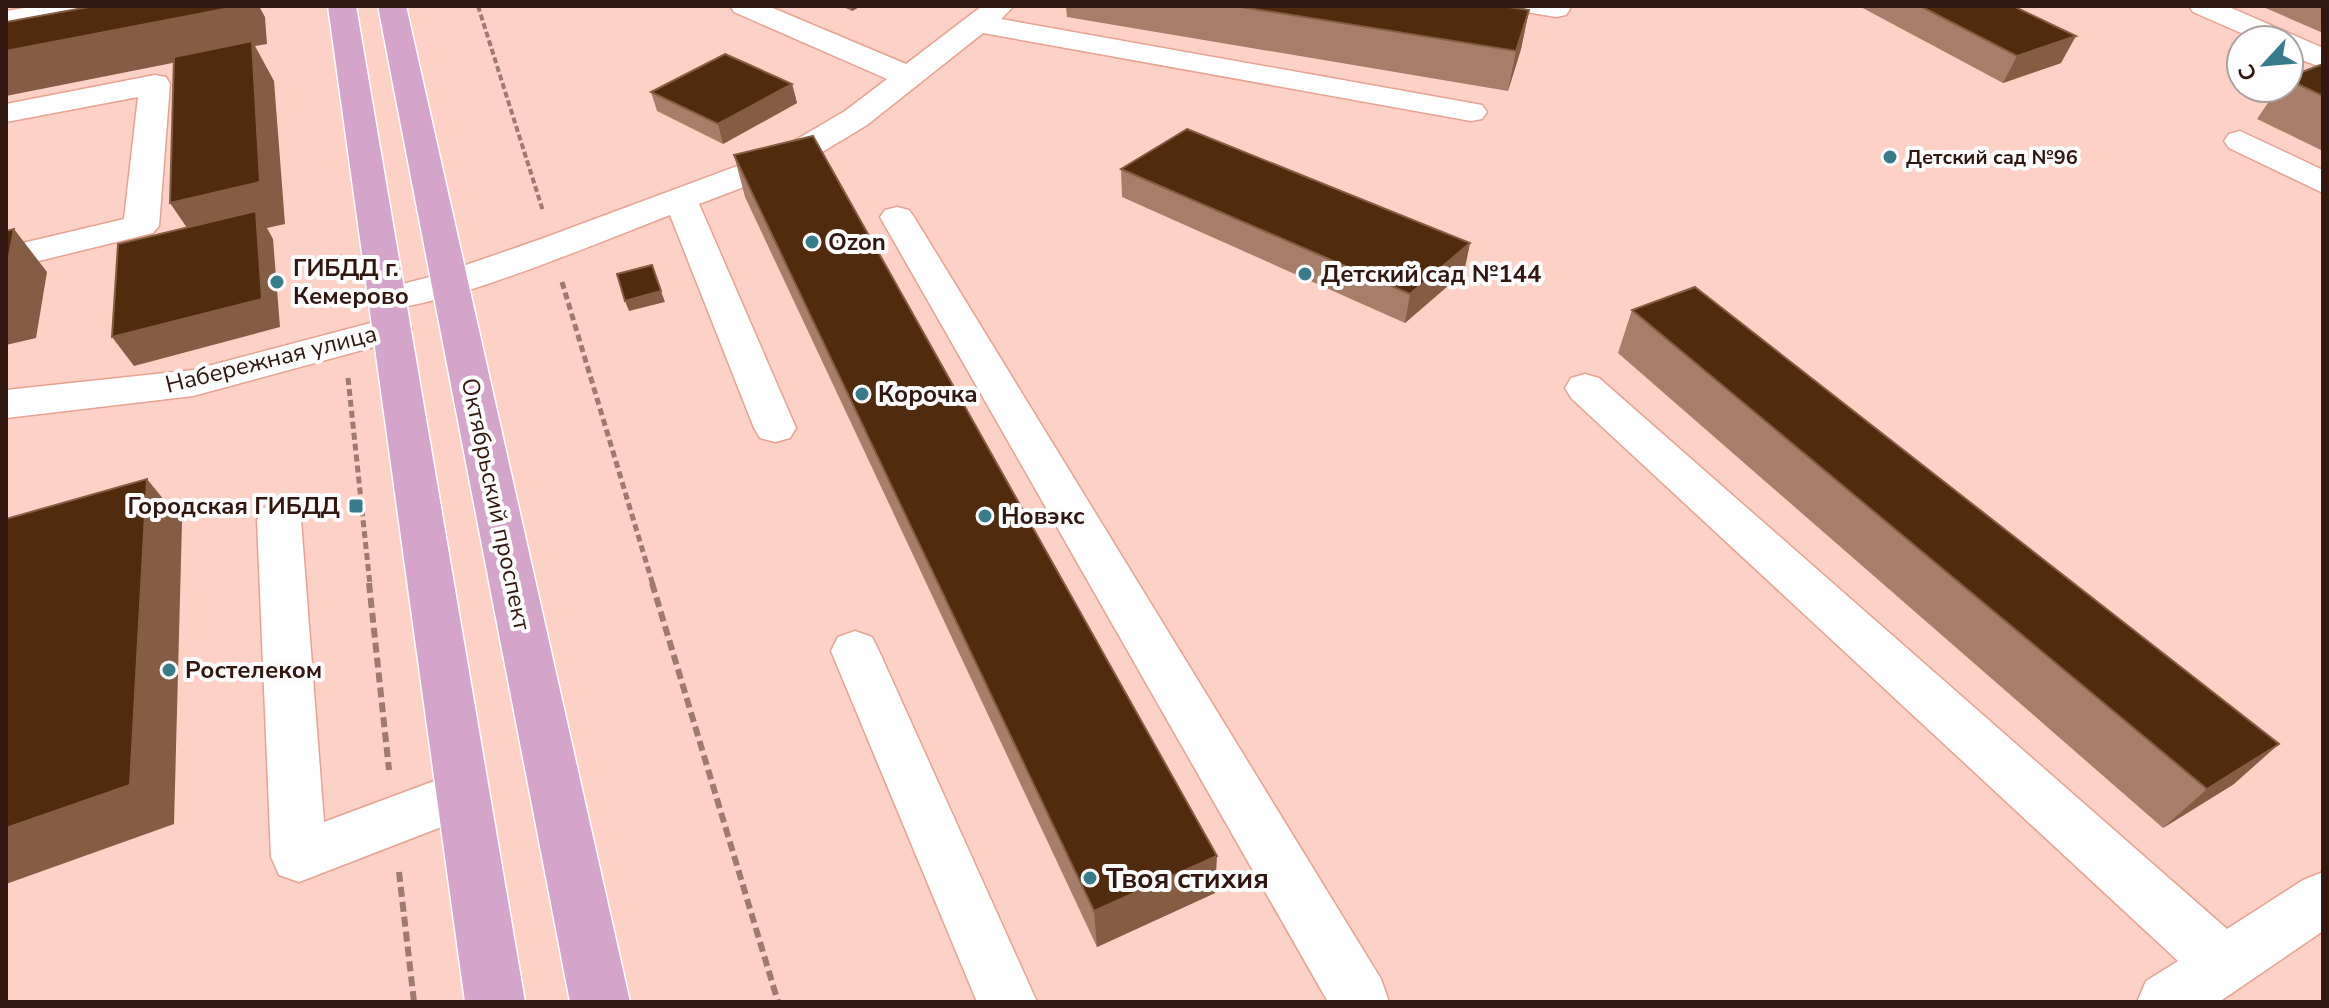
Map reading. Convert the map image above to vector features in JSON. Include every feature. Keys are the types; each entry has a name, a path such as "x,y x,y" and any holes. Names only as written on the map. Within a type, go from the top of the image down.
{"main road":[{"path":"342,6 495,1002"},
{"name":"Октябрьский проспект","path":"392,6 600,1002"}],"street":[{"path":"6,20 84,6"},
{"path":"744,6 907,76"},
{"path":"2203,6 2244,24"},
{"path":"988,14 1471,112"},
{"name":"Набережная улица","path":"6,404 193,383 391,314 450,283 681,201 787,159 856,118 988,14"},
{"path":"6,113 155,84 141,226 6,258"},
{"path":"2240,141 2323,183"},
{"path":"681,201 775,428"},
{"path":"897,217 1359,1001"},
{"path":"1585,388 2224,964"},
{"path":"279,520 299,857 461,795"},
{"path":"855,651 1007,1002"},
{"path":"2167,1002 2323,899"}],"path":[{"path":"478,6 554,247 564,294 778,1002"},
{"path":"347,374 414,1002"}],"building":[{"path":"94,6 240,6 6,51 6,22"},
{"path":"1235,6 1502,6 1529,10 1516,51"},
{"path":"1920,6 2013,6 2076,36 2017,56"},
{"path":"252,41 260,182 170,203 174,57"},
{"path":"725,54 792,84 718,124 651,92"},
{"path":"2323,64 2323,96 2305,88 2305,71"},
{"path":"1187,129 1470,243 1410,294 1121,169"},
{"path":"813,136 1217,856 1094,911 734,155"},
{"path":"256,211 262,299 112,337 118,244"},
{"path":"14,229 6,272 6,231"},
{"path":"652,265 661,291 625,301 617,274"},
{"path":"1695,287 2279,744 2207,789 1632,310"},
{"path":"147,479 130,785 6,828 6,519"}],"place":[{"name":"Детский сад №96","path":"1890,157"},
{"name":"Ozon","path":"812,242"},
{"name":"Детский сад №144","path":"1305,274"},
{"name":"ГИБДД г. Кемерово","path":"277,282"},
{"name":"Корочка","path":"862,394"},
{"name":"Городская ГИБДД","path":"356,506"},
{"name":"Новэкс","path":"985,516"},
{"name":"Ростелеком","path":"169,670"},
{"name":"Твоя стихия","path":"1090,878"}]}
